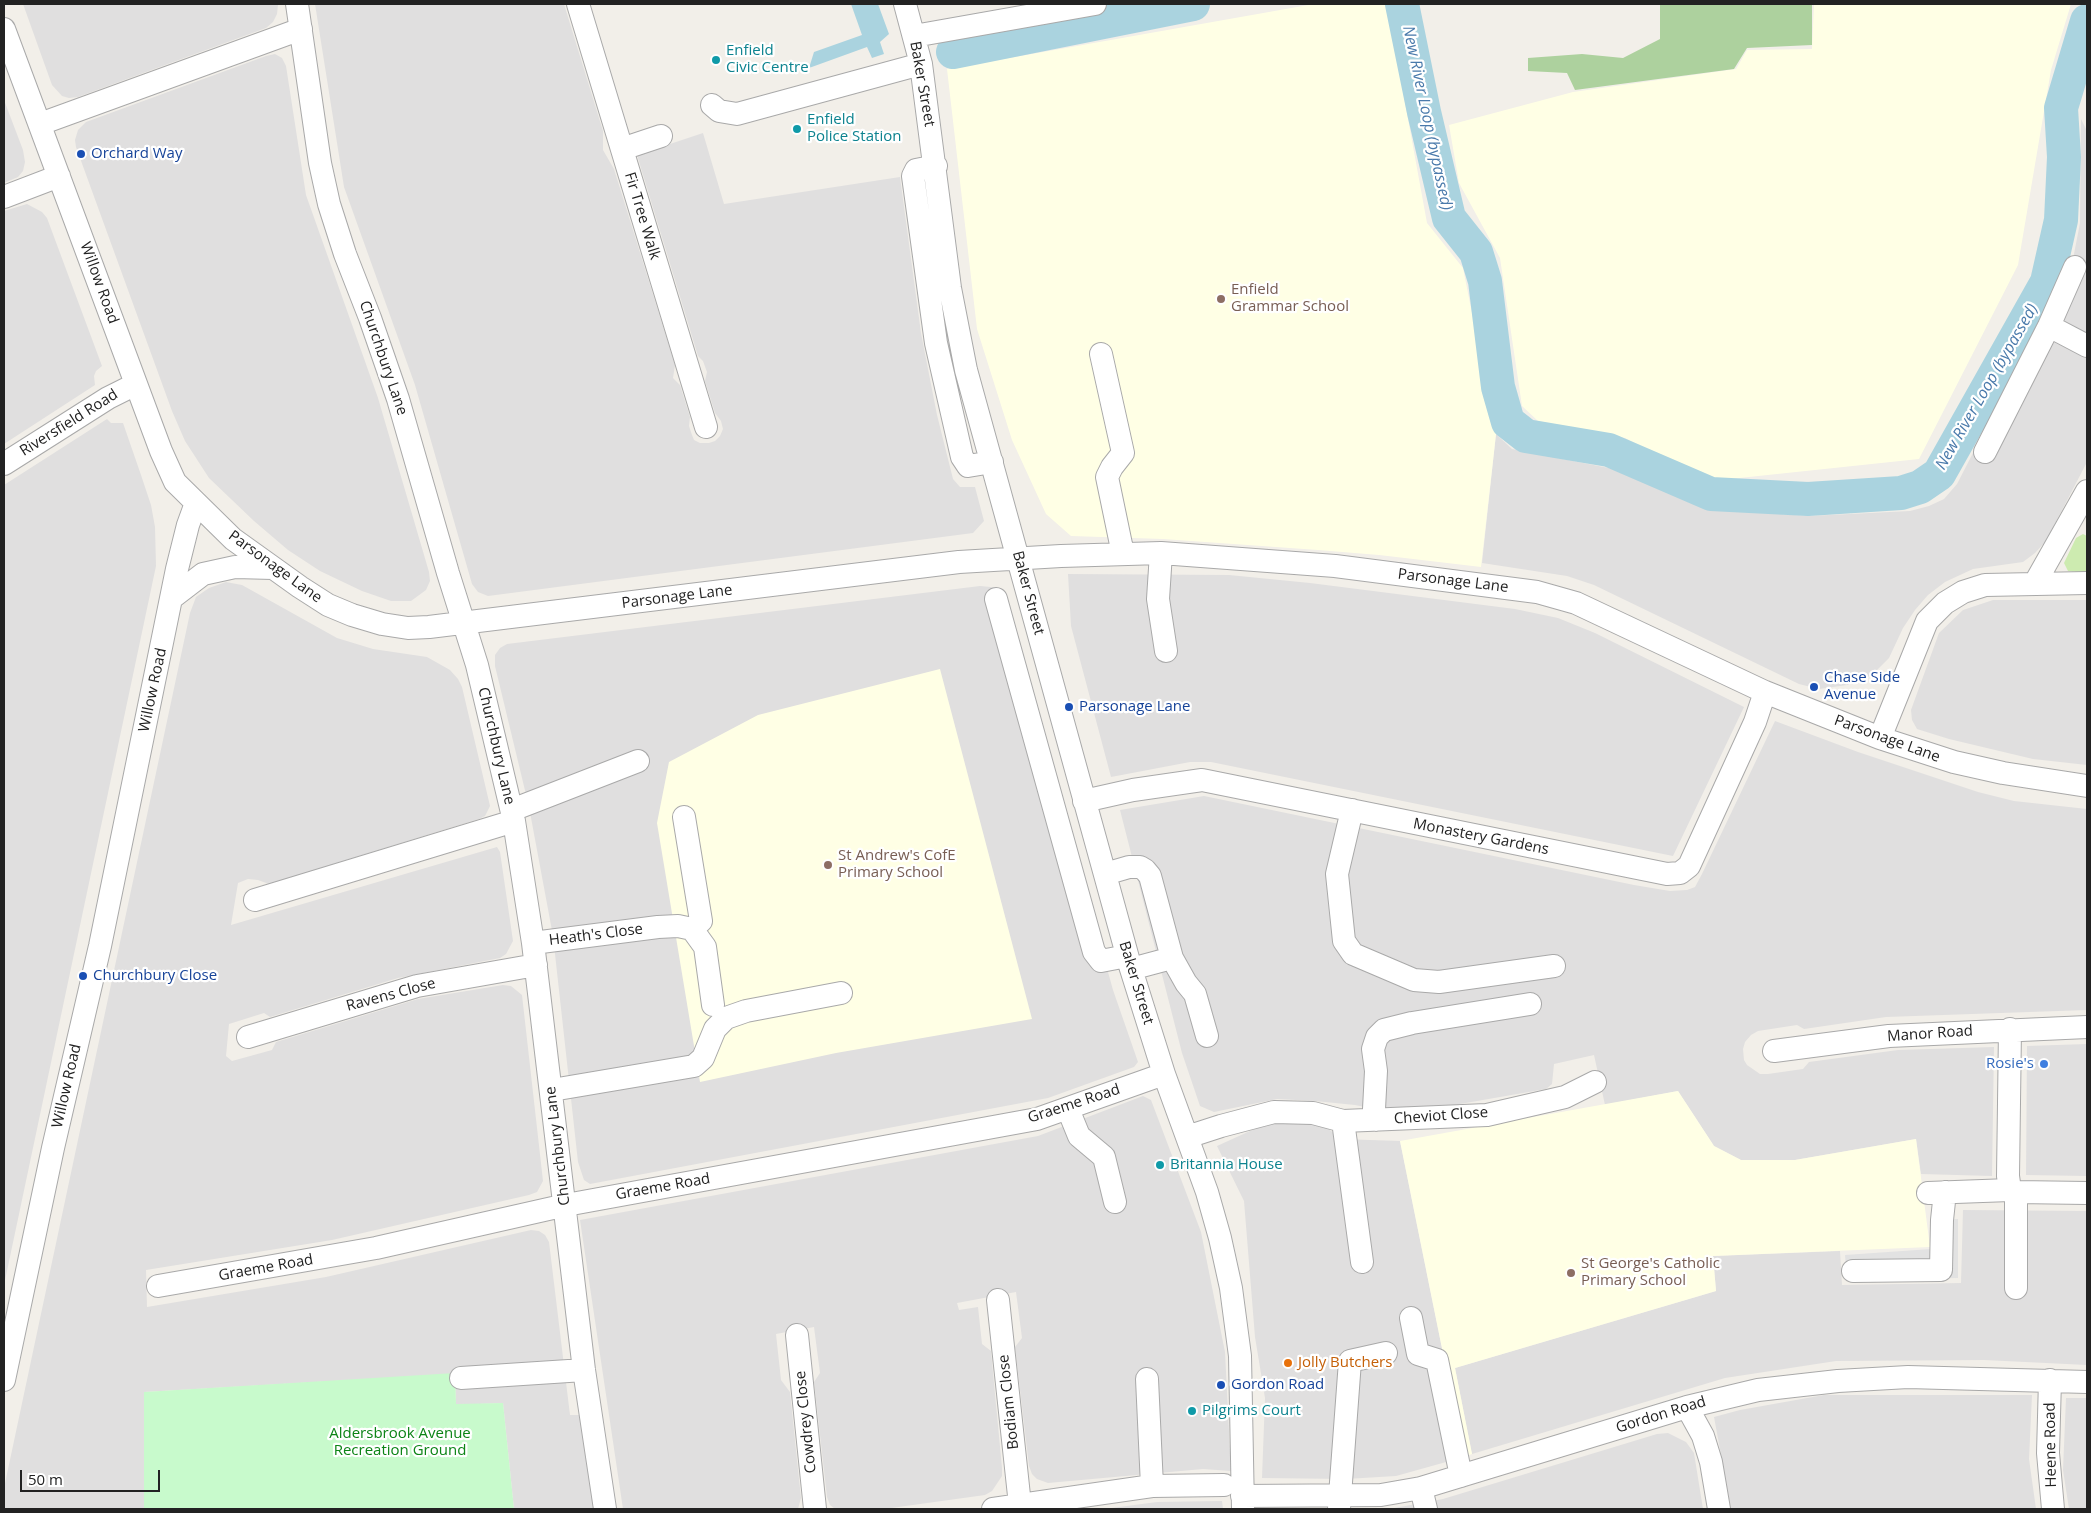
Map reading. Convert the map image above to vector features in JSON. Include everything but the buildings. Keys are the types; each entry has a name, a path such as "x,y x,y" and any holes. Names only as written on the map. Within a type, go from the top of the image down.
{"street":[{"name":"Churchbury Lane","path":"297,4 320,162 329,204 345,254 370,318 398,399 486,701 513,816 535,954 584,1370 606,1509"},
{"name":"Fir Tree Walk","path":"578,4 706,427"},
{"name":"Baker Street","path":"905,4 921,64 936,166 950,288 966,370 1129,963 1164,1074 1207,1192 1220,1238 1231,1288 1240,1356 1236,1497"},
{"path":"923,4 914,36 1095,4"},
{"name":"Willow Road","path":"4,29 161,451 175,482 196,503 183,542 100,946 53,1148 4,1380"},
{"path":"40,124 301,29"},
{"path":"712,105 719,112 737,114 921,64"},
{"path":"622,149 661,136"},
{"path":"936,166 916,170 913,176 936,343 962,457 968,466 992,462"},
{"path":"4,197 59,176"},
{"path":"1985,452 2049,326 2075,268"},
{"path":"928,290 950,288"},
{"path":"2049,326 2087,346"},
{"path":"1101,354 1124,453 1112,467 1107,477 1123,554"},
{"name":"Riversfield Road","path":"4,464 108,398 136,384"},
{"name":"Parsonage Lane","path":"196,503 233,539 328,605 382,624 408,628 464,624 949,564 1018,558 1123,554 1161,554 1335,566 1537,592 1576,603 1765,692 1880,738 1954,762 2003,773 2087,786"},
{"path":"2036,583 2084,506"},
{"path":"1161,554 1158,599 1166,651"},
{"path":"173,597 203,574 235,567 273,568"},
{"path":"1880,738 1927,622 1945,603 1962,592 1985,585 2087,583"},
{"path":"996,599 1094,952 1101,961 1129,963 1172,958"},
{"name":"Monastery Gardens","path":"1084,801 1133,790 1202,780 1667,874 1680,874 1689,866 1755,722 1765,692"},
{"path":"1026,704 1056,695"},
{"path":"255,900 513,816 638,761"},
{"path":"1352,810 1337,874 1344,940 1353,954 1414,980 1439,982 1554,966"},
{"path":"684,817 701,921 692,929 705,947 713,1005"},
{"path":"1104,874 1140,866 1150,876 1172,958 1186,983 1195,994 1206,1036"},
{"name":"Heath's Close","path":"535,954 658,927 678,926 692,929"},
{"name":"Ravens Close","path":"248,1037 417,986 535,954"},
{"path":"552,1090 694,1066 703,1058 715,1029 726,1018 746,1011 841,993"},
{"path":"1376,1120 1374,1110 1376,1071 1373,1049 1377,1037 1384,1030 1412,1023 1530,1004"},
{"name":"Manor Road","path":"1774,1051 1889,1036 2087,1027"},
{"path":"2010,1029 2008,1176 2013,1191 2016,1288"},
{"name":"Graeme Road","path":"158,1286 376,1248 566,1205 1027,1121 1164,1074"},
{"name":"Cheviot Close","path":"1187,1137 1274,1112 1313,1113 1343,1121 1487,1115 1564,1097 1595,1082"},
{"path":"1068,1108 1079,1136 1104,1157 1115,1202"},
{"path":"1343,1121 1362,1262"},
{"path":"1853,1271 1941,1270 1937,1192 2013,1191 2087,1193"},
{"name":"Bodiam Close","path":"998,1300 1020,1505"},
{"path":"1411,1318 1418,1354 1437,1360 1461,1476"},
{"name":"Cowdrey Close","path":"797,1335 815,1509"},
{"path":"1338,1503 1350,1361 1386,1353"},
{"path":"461,1378 584,1370"},
{"name":"Gordon Road","path":"993,1509 1020,1505 1118,1500 1152,1486 1271,1503 1338,1503 1381,1495 1424,1499 1461,1476 1687,1407 1758,1390 1838,1381 1908,1377 2087,1382"},
{"path":"1147,1378 1152,1486"},
{"name":"Heene Road","path":"2050,1380 2048,1453 2053,1509"},
{"path":"1687,1407 1703,1436 1711,1462 1719,1509"}],"shaded area":[{"path":"23,4 278,5 277,14 273,22 266,28 78,97 69,98 62,96 52,85"},
{"path":"315,4 564,4 603,131 603,150 614,169 675,365 673,378 680,385 690,417 689,426 694,440 700,443 715,441 723,429 721,421 715,413 705,381 707,372 703,361 698,356 637,155 703,133 724,204 900,177 921,333 937,415 953,479 960,487 975,487 984,521 973,533 488,596 478,592 472,584 415,385 344,187"},
{"name":"Enfield Grammar School","path":"1314,4 1387,4 1427,223 1463,268 1496,434 1481,567 1318,550 1163,539 1071,536 1046,514 1012,440 977,329 947,69"},
{"path":"1814,4 2071,4 2051,70 2018,265 1919,459 1711,481 1625,438 1538,421 1522,406 1500,258 1459,183 1449,125 1573,92 1736,69 1747,50 1812,49"},
{"path":"275,54 282,58 286,66 306,195 378,398 429,572 430,581 426,590 411,601 391,601 362,591 320,571 288,550 209,478 185,441 172,411 76,147 75,140 78,130 86,122"},
{"path":"4,100 23,150 25,162 23,171 18,177 4,183"},
{"path":"2081,119 2087,131 2087,462 2046,541 2035,553 2023,562 1973,569 1945,582 1928,595 1915,610 1903,628 1889,658 1864,680 1847,685 1819,689 1799,684 1594,585 1567,576 1482,563 1496,434 1512,449 1624,471 1742,508 1766,513 1809,516 1910,511 1929,506 1944,499 1957,484 2073,259 2080,223"},
{"path":"27,204 42,212 47,218 102,366 96,371 94,376 95,385 4,444 4,211"},
{"path":"107,419 111,423 123,423 151,505 155,527 156,566 4,1285 4,485"},
{"path":"1068,574 1229,575 1310,583 1515,609 1558,618 1595,633 1744,707 1673,856 1211,762 1190,762 1111,777 1071,626"},
{"path":"226,582 242,585 337,638 373,649 427,657 450,670 462,687 490,806 485,816 479,819 269,884 248,879 238,883 231,925 497,847 500,852 513,941 506,954 500,958 398,978 270,1017 264,1013 229,1024 226,1056 232,1061 272,1050 276,1042 418,999 503,985 511,986 522,995 543,1181 537,1192 529,1195 332,1240 146,1270 147,1307 326,1277 531,1230 539,1231 545,1235 549,1242 570,1415 580,1415 594,1509 514,1509 503,1403 456,1405 455,1374 144,1392 144,1509 4,1509 4,1488 190,613 196,597 209,588"},
{"path":"980,586 1001,588 1113,990 1138,1062 1134,1067 1048,1098 590,1184 584,1180 578,1162 553,936 529,807 495,666 495,655 500,648 507,644"},
{"path":"1993,600 2087,600 2087,765 2033,759 1949,739 1917,729 1912,720 1911,710 1939,633 1963,610"},
{"name":"St Andrew's CofE Primary School","path":"940,669 1032,1019 836,1053 700,1082 657,823 669,762 758,715"},
{"path":"1775,721 1858,752 1978,792 2014,801 2087,809 2087,1010 1886,1017 1804,1029 1797,1025 1758,1031 1745,1042 1743,1049 1744,1060 1747,1065 1760,1074 1768,1074 1803,1069 1809,1062 1898,1050 1994,1047 1992,1176 1921,1174 1916,1139 1795,1160 1741,1160 1714,1146 1678,1091 1605,1105 1594,1055 1554,1064 1552,1084 1546,1089 1414,1112 1379,1110 1355,1105 1315,1101 1277,1099 1214,1112 1200,1106 1182,1053 1120,810 1204,796 1634,885 1670,891 1687,890 1695,887 1702,874"},
{"path":"2087,1044 2087,1176 2026,1175 2027,1046"},
{"name":"St George's Catholic Primary School","path":"1678,1091 1714,1146 1741,1160 1795,1160 1916,1139 1930,1247 1713,1256 1716,1291 1455,1368 1472,1454 1464,1457 1400,1141"},
{"path":"1143,1096 1151,1100 1201,1232 1225,1352 1231,1471 1203,1469 1048,1483 1037,1479 1032,1474 1029,1466 1015,1347 1022,1338 1016,1292 957,1303 959,1310 978,1307 982,1344 991,1351 1002,1476 992,1491 985,1495 884,1509 835,1509 830,1505 827,1497 814,1382 820,1373 814,1327 776,1334 781,1380 790,1392 801,1498 798,1509 623,1509 580,1220 1038,1136"},
{"path":"1272,1121 1320,1121 1340,1139 1400,1141 1464,1457 1396,1476 1346,1479 1262,1478 1265,1398 1255,1337 1244,1201 1217,1146"},
{"path":"1963,1210 2087,1211 2087,1365 1984,1360 1836,1361 1725,1378 1472,1454 1455,1368 1716,1291 1713,1256 1840,1251 1842,1285 1961,1283"},
{"path":"1958,1219 1958,1278 1847,1280 1845,1255 1931,1249 1930,1220"},
{"path":"1824,1395 2032,1395 2029,1459 2036,1509 1731,1509 1714,1417 1740,1410"},
{"path":"2066,1398 2087,1398 2087,1509 2069,1509 2063,1470"},
{"path":"1668,1433 1686,1442 1694,1453 1703,1509 1389,1509 1443,1499 1657,1434"},
{"path":"1222,1501 1223,1509 1104,1509 1157,1502"}],"green space":[{"path":"1660,4 1812,4 1812,45 1747,48 1734,69 1575,90 1567,73 1528,71 1528,58 1582,54 1623,58 1660,39"},
{"path":"2083,534 2087,536 2087,573 2068,571 2064,563 2076,538"},
{"name":"Aldersbrook Avenue Recreation Ground","path":"455,1373 456,1404 503,1403 514,1509 144,1509 144,1392"}],"water":[{"path":"851,4 878,4 889,34 880,42 884,54 872,58 867,47 809,68 814,52 862,35"}],"waterway":[{"name":"New River Loop (bypassed)","path":"953,52 1193,4"},
{"name":"New River Loop (bypassed)","path":"1402,4 1424,112 1449,218 1476,252 1485,281 1498,387 1508,422 1526,436 1609,450 1711,494 1808,499 1901,493 1920,487 1939,474 2047,282 2061,220 2064,157 2061,108 2087,21"}],"place":[{"name":"Enfield Civic Centre","path":"716,60"},
{"name":"Enfield Police Station","path":"797,129"},
{"name":"Orchard Way","path":"81,154"},
{"name":"Enfield Grammar School","path":"1221,299"},
{"name":"Chase Side Avenue","path":"1814,687"},
{"name":"Parsonage Lane","path":"1069,707"},
{"name":"St Andrew's CofE Primary School","path":"828,865"},
{"name":"Churchbury Close","path":"83,976"},
{"name":"Rosie's","path":"2044,1064"},
{"name":"Britannia House","path":"1160,1165"},
{"name":"St George's Catholic Primary School","path":"1571,1273"},
{"name":"Jolly Butchers","path":"1288,1363"},
{"name":"Gordon Road","path":"1221,1385"},
{"name":"Pilgrims Court","path":"1192,1411"}]}
